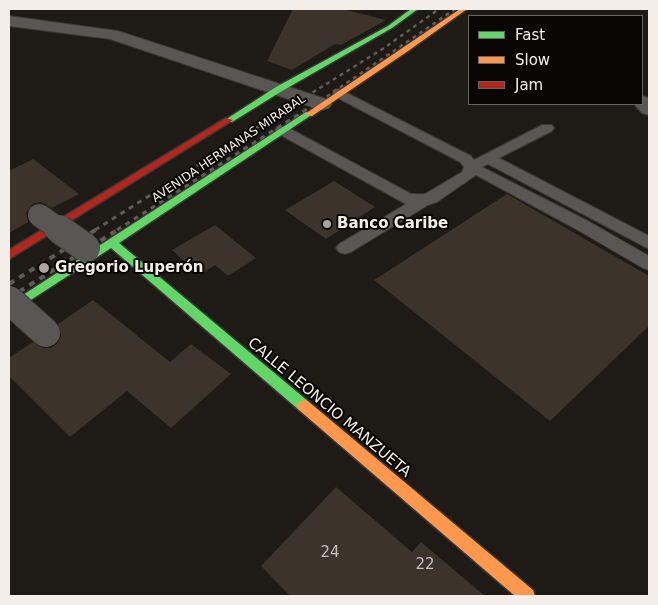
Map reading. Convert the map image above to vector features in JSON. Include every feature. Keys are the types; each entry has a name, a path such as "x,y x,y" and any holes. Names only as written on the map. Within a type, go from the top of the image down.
{"main road":[{"name":"AVENIDA HERMANAS MIRABAL","path":"9,255 280,89 390,27 415,9"},
{"name":"AVENIDA HERMANAS MIRABAL","path":"9,310 406,50 464,9"},
{"name":"CALLE LEONCIO MANZUETA","path":"112,243 513,592"}],"street":[{"path":"9,21 112,34 322,104"},
{"path":"39,216 86,248"},
{"path":"9,300 46,333"}],"lane":[{"path":"339,93 466,159 471,167 582,225 649,264"},
{"path":"345,248 469,174 471,167 547,128"},
{"path":"282,130 407,200 422,201"},
{"path":"487,158 648,240"}],"building":[{"path":"293,9 343,9 386,20 341,45 335,44 292,70 267,61"},
{"path":"33,159 79,194 52,208 41,202 33,204 26,213 28,222 9,233 9,171"},
{"name":"Banco Caribe","path":"334,181 375,207 326,239 285,210"},
{"path":"507,194 649,276 649,326 550,421 374,280"},
{"path":"215,225 256,258 228,276 215,265 199,275 172,250"},
{"name":"Gregorio Luperón","path":"93,300 170,362 191,344 231,374 171,428 127,391 70,437 9,376 9,358 33,342 43,348 51,348 57,344 61,336 58,324"},
{"path":"336,487 412,552 421,542 485,596 290,596 261,566"}],"railway":[{"path":"299,101 384,48 439,9"},
{"path":"320,101 455,9"},
{"path":"95,230 301,100"},
{"path":"117,230 321,100"},
{"path":"9,284 97,229"},
{"path":"9,298 119,229"}],"traffic: fast":[{"path":"229,120 279,89 390,27 415,9"},
{"path":"9,310 309,114"},
{"path":"112,243 304,406"}],"traffic: slow":[{"path":"309,114 464,9"},
{"path":"304,406 527,596"}],"traffic: jam":[{"path":"9,255 229,120"}],"place":[{"name":"Banco Caribe","path":"327,224"},
{"name":"Gregorio Luperón","path":"44,268"}]}
